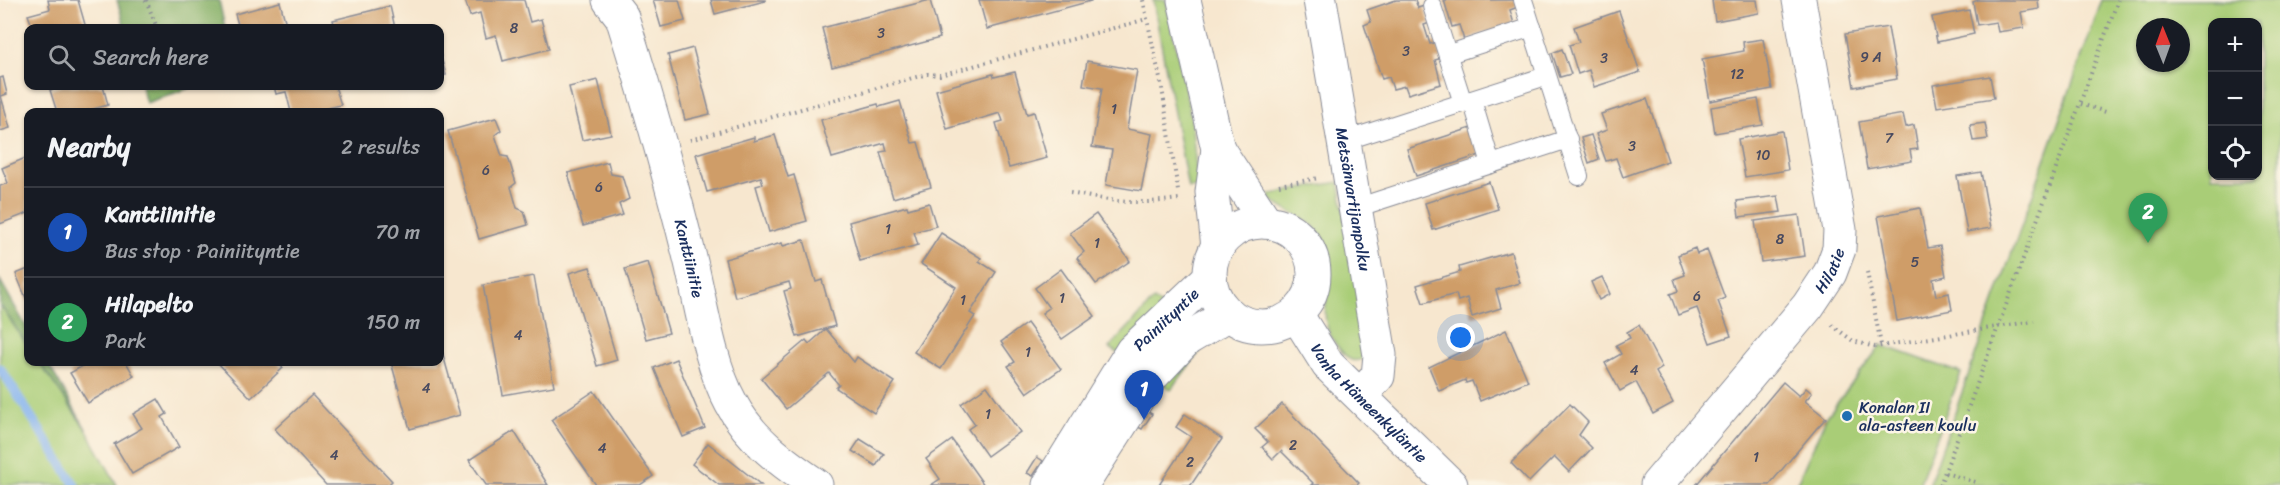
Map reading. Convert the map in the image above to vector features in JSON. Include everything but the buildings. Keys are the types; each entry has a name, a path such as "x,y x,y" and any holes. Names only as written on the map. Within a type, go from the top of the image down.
{"street":[{"name":"Kanttiinitie","path":"609,0 622,17 662,148 718,368 731,403 752,432 780,461 816,485"},
{"path":"1184,0 1218,149 1266,222"},
{"name":"Metsänvartijanpolku","path":"1320,0 1380,355 1378,376 1361,395"},
{"name":"Hilatie","path":"1657,485 1808,306 1830,273 1839,249 1840,231 1799,0"},
{"path":"1214,262 1233,230 1246,224 1266,222 1293,232 1304,243 1312,258 1314,274 1311,290 1296,314 1277,323 1260,326 1243,322 1229,314 1218,303 1214,262 1212,192 1218,149"},
{"name":"Painiityntie","path":"1049,485 1132,351 1214,262"},
{"name":"Painiityntie","path":"1082,485 1151,377 1187,339 1229,314"},
{"name":"Vanha Hämeenkyläntie","path":"1296,314 1328,365 1451,485"}],"lane":[{"path":"1523,0 1579,176"},
{"path":"1432,6 1443,46 1449,54 1491,164"},
{"path":"1449,54 1532,27"},
{"path":"1344,141 1546,76"},
{"path":"1356,208 1568,139"}],"path":[{"path":"146,0 155,24"},
{"path":"1143,0 1162,88 1180,206"},
{"path":"1940,485 2118,0"},
{"path":"662,148 927,74 940,75 1147,19"},
{"path":"2081,104 2106,112"},
{"path":"1267,187 1350,173"},
{"path":"1070,193 1116,203 1140,204 1179,199"},
{"path":"1866,270 1881,345"},
{"path":"1808,306 1853,341 1881,345 2034,321"},
{"path":"1945,473 1979,483"}],"green space":[{"path":"117,0 219,0 224,24 124,24"},
{"path":"1153,0 1166,0 1191,117 1198,187 1188,188"},
{"path":"2102,0 2280,0 2280,485 1929,485"},
{"path":"142,90 183,90 146,103"},
{"path":"1339,182 1367,340 1363,359 1357,360 1352,360 1344,354 1327,326 1325,313 1330,263 1322,237 1308,222 1275,203 1269,197 1272,194"},
{"path":"0,280 24,323 24,340 0,305"},
{"path":"1154,300 1164,308 1119,354 1109,348"},
{"path":"0,305 24,340 24,366 42,366 86,429 117,485 0,485"},
{"path":"1881,345 1961,373 1919,485 1796,485 1826,418"},
{"path":"1202,348 1171,390 1161,382 1168,372"},
{"path":"42,366 49,366 86,429"}],"waterway":[{"path":"0,368 75,485"}],"place":[{"name":"Hilapelto","path":"2148,243"},
{"name":"Konalan II ala-asteen koulu","path":"1847,416"},
{"name":"Kanttiinitie","path":"1144,420"}]}
